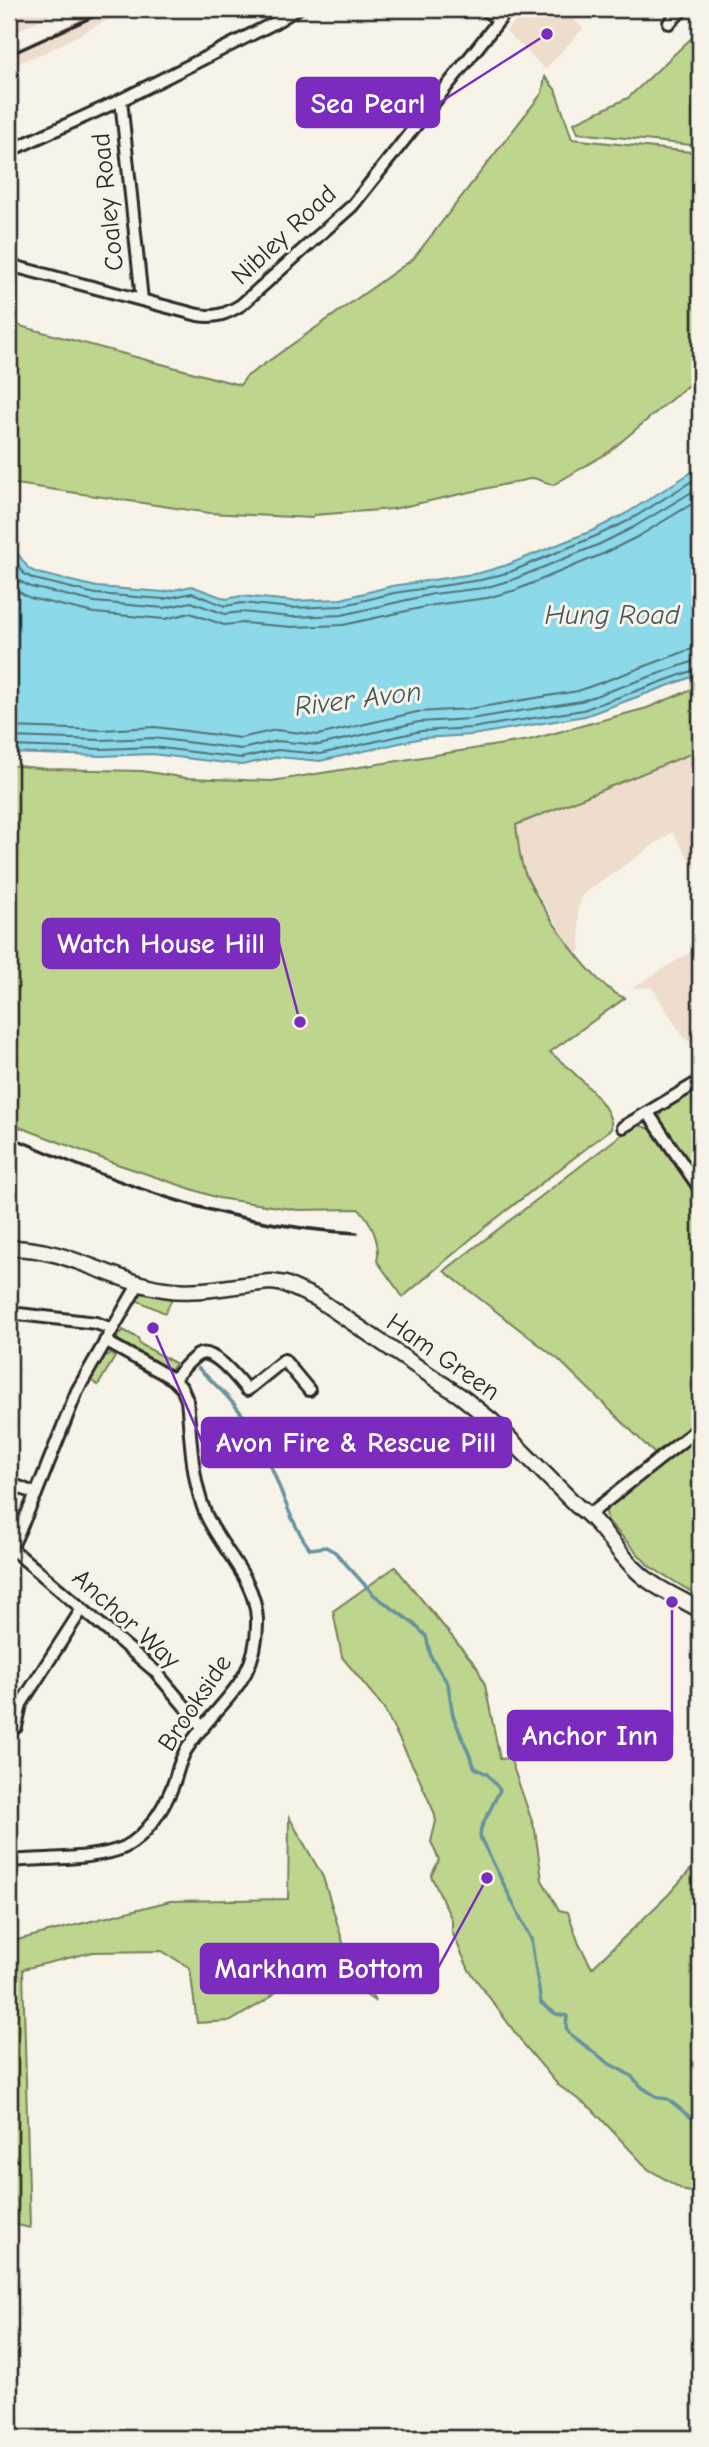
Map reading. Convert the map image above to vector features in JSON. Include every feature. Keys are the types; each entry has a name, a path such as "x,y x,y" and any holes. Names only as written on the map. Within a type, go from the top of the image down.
{"street":[{"path":"9,151 121,100 297,9"},
{"path":"484,9 498,19"},
{"name":"Nibley Road","path":"9,265 214,317 228,313 241,305 352,206 508,9"},
{"path":"670,23 683,9"},
{"name":"Coaley Road","path":"121,100 142,300"},
{"path":"623,1127 700,1081"},
{"path":"648,1113 700,1189"},
{"name":"Ham Green","path":"9,1248 77,1260 165,1290 188,1291 272,1282 285,1284 316,1298 462,1397 492,1421 577,1506 590,1514 612,1545 649,1582 700,1610"},
{"path":"10,1551 77,1391 139,1283"},
{"path":"10,1313 96,1323 112,1329"},
{"path":"106,1342 173,1379 197,1355 212,1355 247,1390 284,1360 309,1390"},
{"name":"Brookside","path":"9,1861 102,1854 125,1847 144,1832 160,1812 171,1790 181,1759 239,1686 251,1664 257,1618 253,1591 208,1518 199,1496 187,1400 182,1388 173,1379"},
{"path":"590,1514 700,1427"},
{"path":"9,1483 36,1494"},
{"name":"Anchor Way","path":"10,1551 155,1671 203,1728"},
{"path":"16,1727 21,1704 82,1609"}],"shaded area":[{"path":"9,9 62,9 9,35"},
{"path":"101,9 128,9 50,50 9,67 9,52"},
{"path":"528,9 564,9 583,29 545,69 506,31"},
{"path":"700,750 700,876 672,832 582,895 578,910 581,950 575,953 524,871 516,825"},
{"path":"700,946 700,1049 684,1038 652,987 632,988"}],"green space":[{"path":"700,30 700,146 578,133 574,123 628,98"},
{"path":"545,77 555,89 572,139 700,153 700,375 609,452 553,485 534,478 393,509 314,515 312,518 209,513 9,483 9,323 240,385 246,377 413,259 542,93"},
{"path":"700,686 700,750 516,825 523,868 554,924 597,978 625,998 550,1052 598,1098 606,1109 611,1129 479,1232 403,1297 377,1261 378,1248 374,1233 358,1209 298,1210 218,1198 114,1163 9,1123 9,765 47,769 142,771 186,778 272,781 529,740 647,708"},
{"path":"700,1087 700,1181 658,1121 663,1109"},
{"path":"639,1125 650,1129 700,1201 700,1420 656,1455 559,1360 444,1271 626,1131"},
{"path":"142,1293 172,1299 165,1313 136,1300"},
{"path":"123,1330 138,1338 140,1344 175,1363 171,1370 118,1340 117,1332 121,1334"},
{"path":"110,1354 115,1357 98,1385 90,1380 103,1357"},
{"path":"700,1434 700,1597 649,1566 607,1520 606,1511 611,1503"},
{"path":"395,1567 477,1667 485,1685 500,1759 510,1758 535,1830 542,1880 559,1910 568,1912 579,1944 592,1968 668,1895 700,1859 700,2193 685,2191 648,2169 592,2109 558,2085 525,2046 469,1970 452,1932 452,1920 431,1876 439,1860 431,1842 436,1821 434,1812 383,1707 342,1657 333,1611"},
{"path":"289,1817 323,1877 349,1962 376,2002 364,1994 286,1983 268,1999 231,2021 197,2023 190,1968 162,1951 93,1952 23,1969 30,2228 9,2223 9,1942 170,1901 288,1899"}],"water":[{"name":"Hung Road","path":"700,467 700,674 585,716 472,735 422,738 320,761 278,757 242,765 152,754 102,756 9,753 9,555 18,554 29,569 37,573 97,587 164,592 192,586 226,599 241,596 292,601 341,599 392,586 480,573 507,565 594,530 627,513"}],"waterway":[{"path":"198,1368 234,1404 256,1435 295,1525 310,1549 326,1547 335,1552 374,1595 426,1636 431,1657 448,1684 453,1716 475,1768 487,1774 500,1790 481,1828 480,1837 531,1939 541,2003 556,2014 567,2016 566,2028 570,2034 608,2063 630,2075 643,2088 659,2098 668,2099 690,2117 700,2121"}],"railway":[{"path":"9,55 110,9"},
{"path":"9,1136 94,1171 178,1201 266,1222 357,1233"}],"place":[{"name":"Sea Pearl","path":"547,34"},
{"name":"Watch House Hill","path":"300,1022"},
{"name":"Avon Fire & Rescue Pill","path":"153,1328"},
{"name":"Anchor Inn","path":"672,1602"},
{"name":"Markham Bottom","path":"487,1878"}],"water label":[{"name":"River Avon","path":"358,699"}]}
